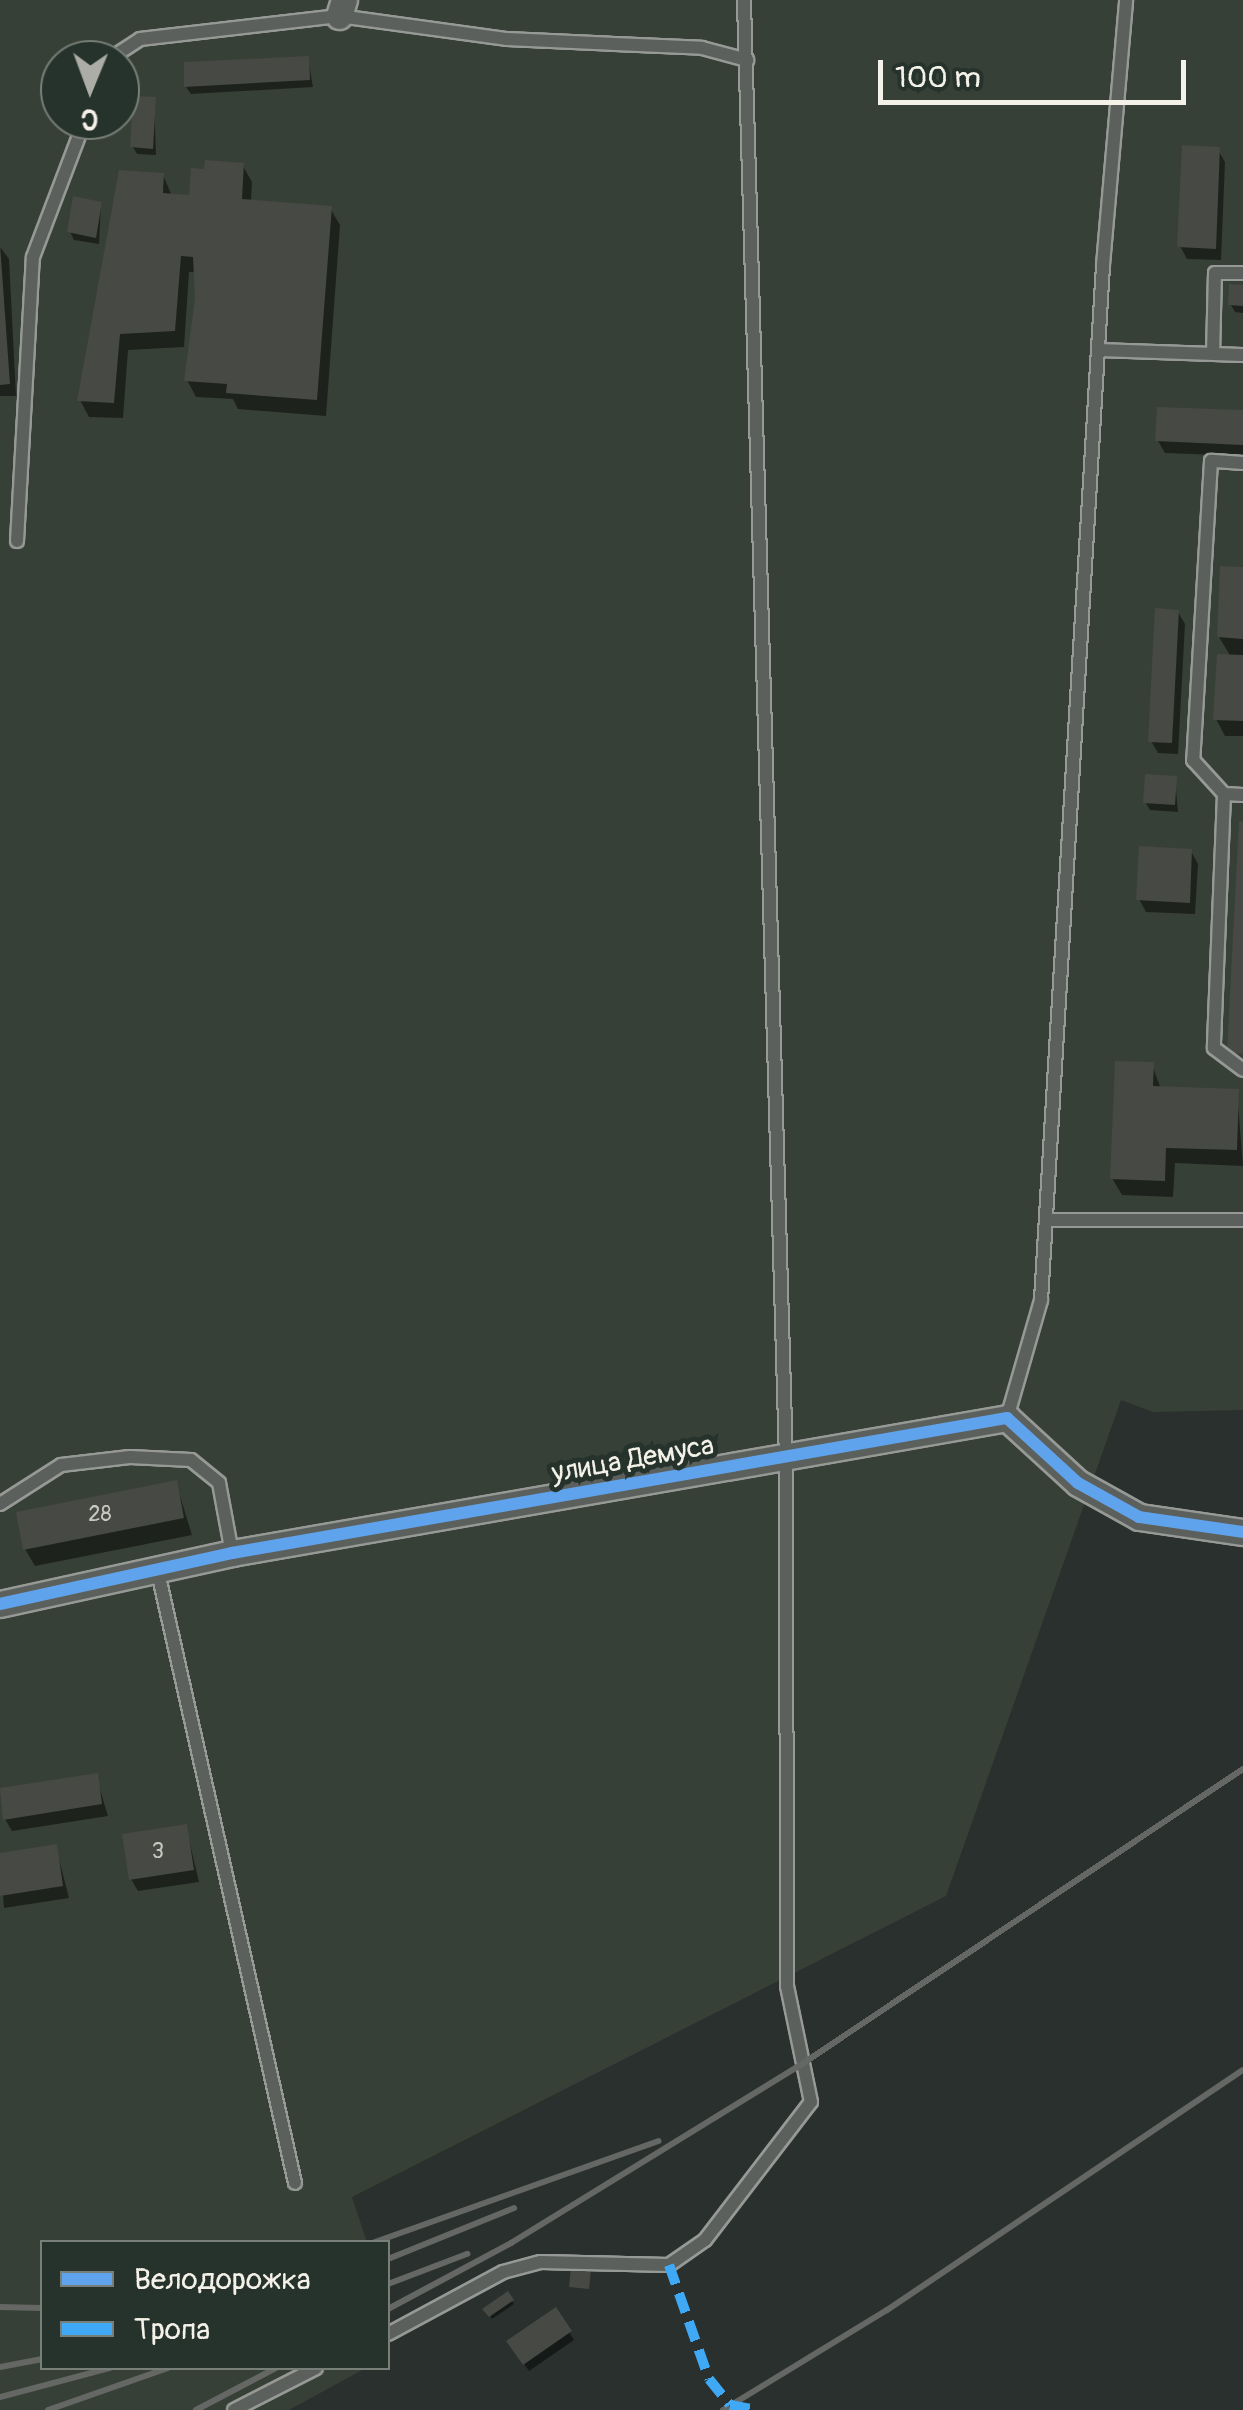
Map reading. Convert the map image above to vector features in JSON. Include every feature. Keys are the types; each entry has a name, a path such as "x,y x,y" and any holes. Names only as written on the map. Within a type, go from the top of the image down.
{"street":[{"name":"улица Демуса","path":"0,1604 232,1554 786,1460 1007,1418"},
{"path":"1007,1418 1078,1483 1139,1517 1243,1532"}],"lane":[{"path":"390,2333 503,2272 541,2262 669,2266 706,2240 811,2102 787,1986 786,1460 744,0"},
{"path":"1007,1418 1041,1300 1098,350 1126,0"},
{"path":"138,40 342,8 507,40 702,48 747,60"},
{"path":"17,541 32,257 77,140"},
{"path":"1213,354 1216,273 1243,273"},
{"path":"1098,350 1243,355"},
{"path":"1243,463 1211,462 1193,760 1224,794 1214,1048 1243,1070"},
{"path":"1224,794 1243,795"},
{"path":"1046,1220 1243,1220"},
{"path":"0,1504 61,1465 130,1457 191,1460 220,1483 232,1554"},
{"path":"158,1568 296,2183"},
{"path":"234,2410 312,2370"}],"shaded area":[{"path":"0,0 1243,0 1243,1410 1153,1412 1121,1400 946,1896 352,2197 366,2240 40,2240 40,2370 362,2370 289,2410 0,2410"}],"building":[{"path":"309,56 310,80 184,87 184,62"},
{"path":"140,96 156,97 153,149 130,147 130,140 140,140"},
{"path":"1182,145 1220,147 1216,249 1177,247"},
{"path":"205,160 244,163 242,199 332,206 317,400 226,393 227,384 184,381 195,298 193,257 181,256 175,331 120,334 114,403 77,401 119,170 164,173 163,193 189,195 191,168 204,169"},
{"path":"73,196 102,202 96,238 67,232"},
{"path":"0,244 10,384 0,385"},
{"path":"1229,284 1243,285 1243,306 1228,305"},
{"path":"1157,407 1243,410 1243,445 1155,441"},
{"path":"1220,566 1243,567 1243,639 1217,637"},
{"path":"1155,608 1179,610 1172,743 1148,742"},
{"path":"1217,654 1243,655 1243,721 1213,720"},
{"path":"1145,774 1177,776 1175,805 1143,803"},
{"path":"1239,821 1243,822 1243,1054 1227,1053"},
{"path":"1139,846 1192,849 1190,903 1136,900"},
{"path":"1115,1061 1154,1062 1153,1086 1239,1089 1237,1150 1166,1148 1165,1181 1110,1179"},
{"path":"177,1480 184,1518 23,1550 16,1512"},
{"path":"98,1773 102,1804 3,1820 0,1788"},
{"path":"187,1824 194,1870 129,1880 122,1834"},
{"path":"57,1844 63,1886 0,1896 0,1853"},
{"path":"571,2267 591,2269 589,2289 569,2287"},
{"path":"508,2291 514,2300 489,2317 482,2309"},
{"path":"556,2307 572,2331 523,2365 506,2341"}],"railway":[{"path":"390,2308 511,2243 799,2066 1243,1769"},
{"path":"723,2410 887,2310 1243,2070"},
{"path":"381,2240 659,2141"},
{"path":"390,2258 514,2208"},
{"path":"390,2283 467,2254"},
{"path":"0,2307 40,2308"},
{"path":"0,2367 40,2359"},
{"path":"0,2397 102,2370"},
{"path":"48,2410 162,2370"},
{"path":"196,2410 272,2370"}],"marked path":[{"path":"669,2265 709,2379 730,2405 755,2410"}],"cycle path":[{"path":"0,1604 232,1553 1007,1418 1078,1483 1139,1517 1243,1532"}]}
